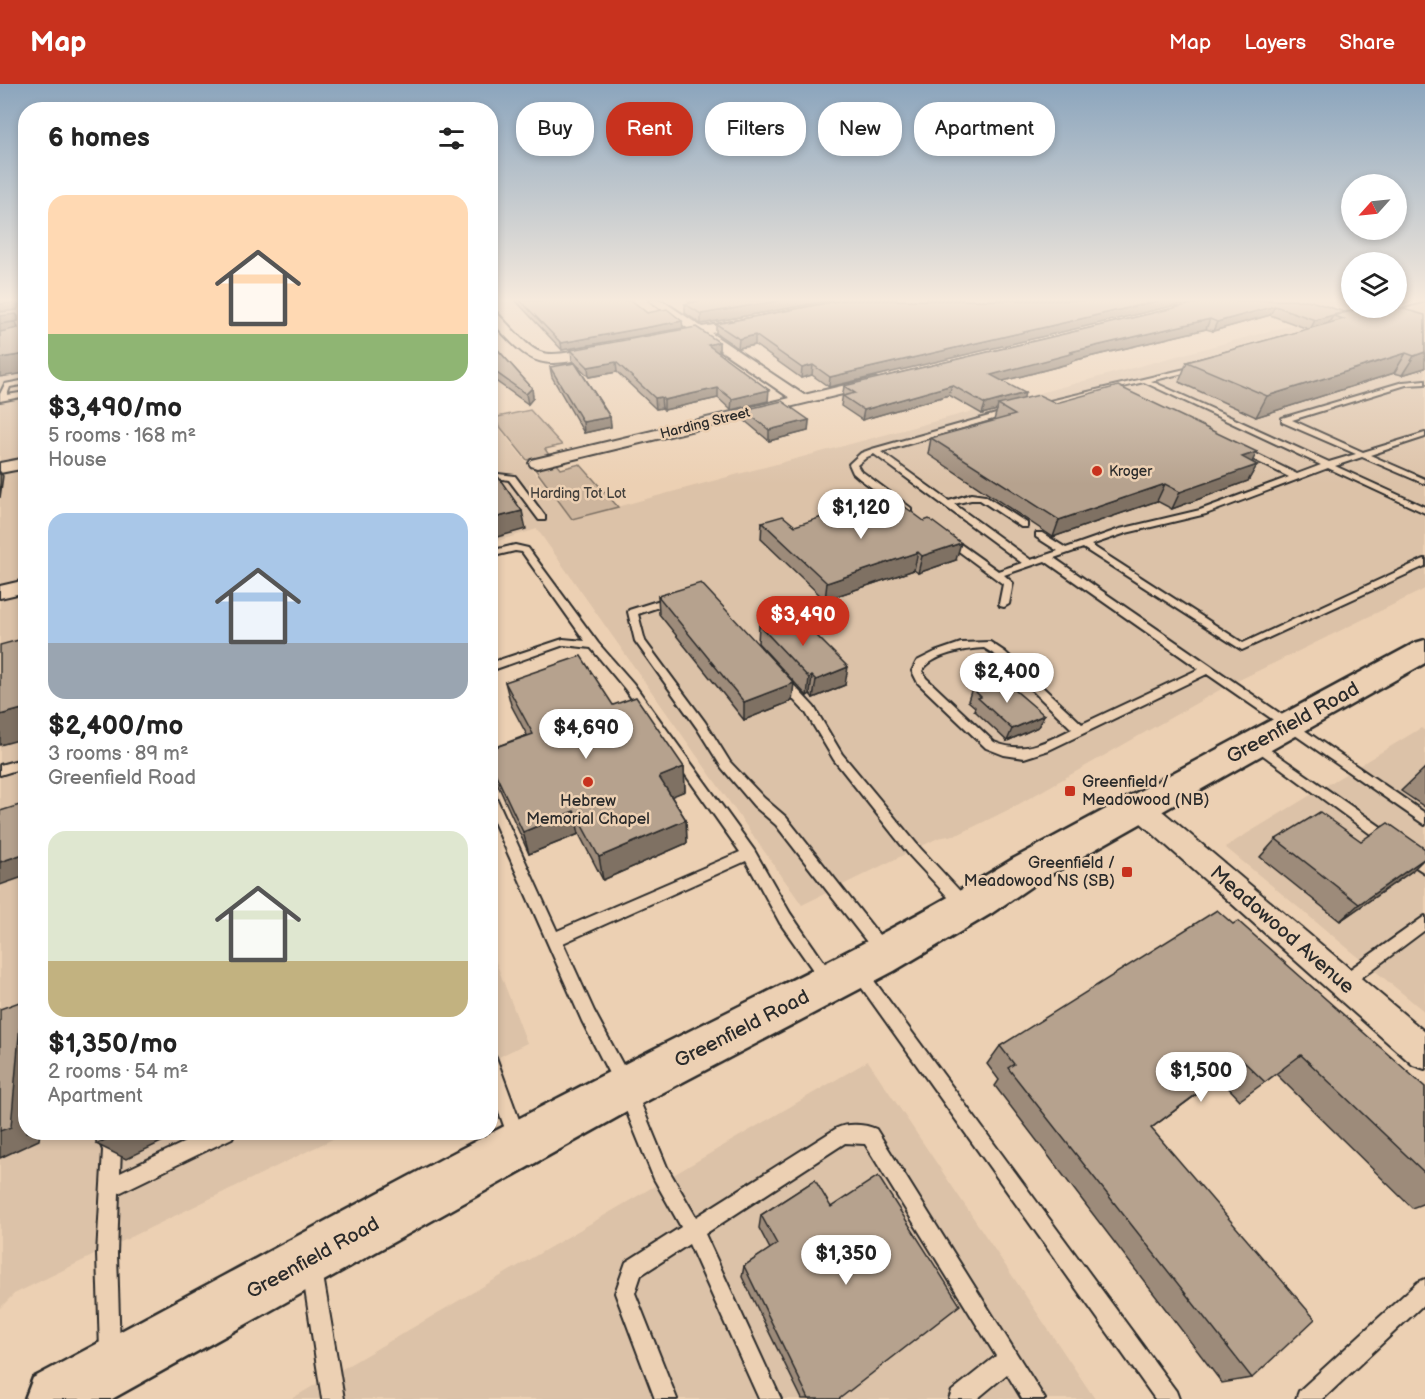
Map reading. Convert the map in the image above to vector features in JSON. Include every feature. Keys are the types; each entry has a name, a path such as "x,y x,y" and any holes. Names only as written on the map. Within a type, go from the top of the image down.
{"main road":[{"name":"Greenfield Road","path":"80,1388 626,1088 858,969 968,909 1026,870 1425,650"}],"street":[{"path":"745,361 802,400"},
{"name":"Harding Street","path":"537,463 893,378"},
{"path":"0,468 18,465"},
{"path":"0,592 18,588"},
{"name":"Meadowood Avenue","path":"1140,807 1425,1053"}],"lane":[{"path":"1034,406 1209,365"},
{"path":"1144,380 1425,510"},
{"path":"1425,382 1405,383 1285,420 1425,481"},
{"path":"1,398 7,385 18,383"},
{"path":"1110,387 1120,392"},
{"path":"1,398 18,395"},
{"path":"913,514 855,471 853,464 864,455 875,451 1023,408"},
{"path":"996,575 1161,520 1203,512 1329,465 1425,435"},
{"path":"1232,446 1296,477"},
{"path":"875,451 1029,563"},
{"path":"498,476 512,478 542,518"},
{"path":"946,504 971,497 982,498 1023,525"},
{"path":"940,534 1008,583 1004,604"},
{"path":"1039,535 1065,551"},
{"path":"1084,544 1242,647 1425,562"},
{"path":"498,552 515,548 525,550 594,645 629,686 749,854 785,918 858,969"},
{"path":"1047,558 1425,820"},
{"path":"689,594 633,612 640,641 701,725 726,765 759,802 781,821 858,969 1168,1399"},
{"path":"498,665 563,642 594,645"},
{"path":"1081,730 1001,654 986,644 961,646 939,654 921,664 917,671 922,680 990,745 1004,751 1024,753 1081,730 1208,669"},
{"path":"771,667 810,710 838,757 901,835 968,909"},
{"path":"1256,744 1425,867"},
{"path":"0,770 18,764"},
{"path":"498,814 588,1016 626,1088 660,1173 693,1230 770,1399"},
{"path":"555,939 749,854"},
{"path":"1343,982 1425,922"},
{"path":"498,1086 519,1146"},
{"path":"666,1399 625,1293 633,1269 843,1134 870,1135 1034,1399"},
{"path":"80,1388 108,1254 112,1150 108,1140"},
{"path":"111,1187 209,1140"},
{"path":"310,1260 333,1399"},
{"path":"1307,1399 1425,1289"},
{"path":"960,1399 1009,1359"}],"shaded area":[{"path":"0,361 18,361 18,1140 331,1140 14,1294 0,1308"},
{"path":"1157,361 1425,361 1425,589 1223,688 1012,808 959,834 938,838 802,905 537,529 498,541 498,427 572,519"},
{"path":"1421,728 1425,731 1425,1012 1225,847"},
{"path":"498,968 527,1043 498,1058"},
{"path":"868,1061 1095,1399 291,1399"}],"green space":[{"name":"Harding Tot Lot","path":"530,410 562,445 545,449 549,455 527,460 498,424 498,417"},
{"name":"Harding Tot Lot","path":"557,464 561,469 580,464 618,507 572,519 535,469"}],"building":[{"path":"498,361 508,361 532,388 526,394 498,374"},
{"path":"582,361 730,361 769,390 732,399 718,388 664,400 661,397 655,398 616,362 588,367"},
{"path":"793,361 897,361 830,377 813,365 802,368"},
{"path":"948,361 1042,361 991,375 1025,393 985,404 952,385 864,410 843,396 855,393 844,386"},
{"path":"1379,361 1267,396 1187,362"},
{"path":"575,363 610,417 583,422 550,367"},
{"name":"Kroger","path":"1118,386 1257,452 1242,457 1257,465 1180,492 1165,484 1059,520 931,438 1015,415 998,405 1039,395 1056,403"},
{"path":"782,401 809,420 769,430 744,410"},
{"path":"498,476 522,511 498,517"},
{"path":"897,501 924,521 929,519 961,543 922,556 918,552 827,583 762,522 783,516 795,526 825,516 832,521"},
{"path":"701,583 794,683 744,702 658,596"},
{"path":"794,613 848,667 816,680 812,676 809,678 759,625"},
{"path":"18,640 18,710 0,715 0,645"},
{"name":"Hebrew Memorial Chapel","path":"581,656 613,705 636,697 684,767 659,777 686,820 599,857 574,811 523,832 498,779 498,746 533,734 505,682"},
{"path":"993,680 1003,688 1009,685 1044,715 1012,729 978,698 981,697 972,688"},
{"path":"18,805 18,856 0,862 0,811"},
{"path":"1320,812 1361,841 1388,823 1425,849 1425,858 1359,904 1276,839"},
{"path":"1217,910 1233,924 1238,921 1425,1087 1425,1173 1301,1055 1265,1082 1242,1060 1151,1128 1315,1319 1252,1378 1008,1068 1014,1064 1000,1046"},
{"path":"18,1002 18,1047 11,1127 0,1131 0,1009"},
{"path":"878,1176 960,1305 839,1399 809,1399 744,1266 777,1244 761,1215 815,1180 831,1207"}],"place":[{"name":"Kroger","path":"1097,471"},
{"name":"Hebrew Memorial Chapel","path":"588,782"},
{"name":"Greenfield / Meadowood (NB)","path":"1070,791"},
{"name":"Greenfield / Meadowood NS (SB)","path":"1127,872"}]}
